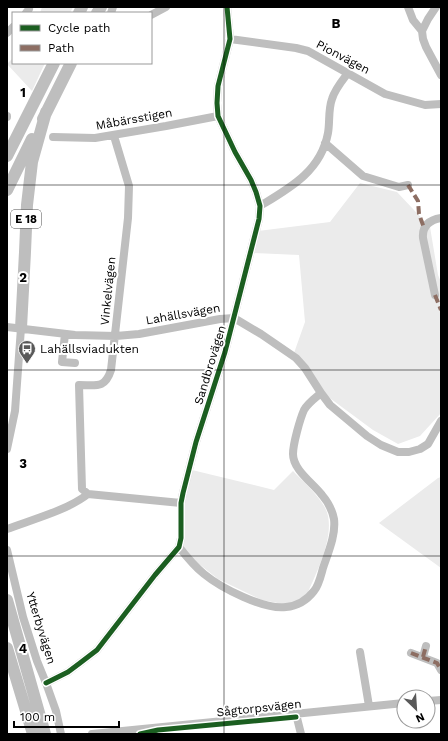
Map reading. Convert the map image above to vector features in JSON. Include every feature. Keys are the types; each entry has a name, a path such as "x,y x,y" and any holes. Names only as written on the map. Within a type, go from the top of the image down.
{"highway":[{"path":"7,156 53,64"},
{"name":"E 18","path":"7,190 70,64"},
{"name":"E 18","path":"21,328 28,198 32,162 46,112"},
{"path":"7,600 45,734"},
{"path":"7,648 33,734"}],"street":[{"path":"152,14 166,7"},
{"name":"Sandbrovägen","path":"179,547 181,538 181,503 196,442 225,352 259,220 260,206 256,192 218,116 218,86 230,39 227,7"},
{"path":"408,7 414,20 422,31 426,47 441,75"},
{"path":"422,31 436,7"},
{"name":"Pionvägen","path":"230,39 296,48 308,52 385,94 425,105 441,104"},
{"path":"260,206 296,184 307,174 320,155 328,131 332,100 338,86 348,73"},
{"name":"Måbärsstigen","path":"53,137 95,138 114,136 218,116"},
{"name":"Vinkelvägen","path":"88,494 82,489 78,386 98,385 103,383 108,378 111,370 128,218 129,186 114,136"},
{"path":"325,143 362,176 399,187 408,185"},
{"path":"435,295 422,234 426,224 441,218"},
{"name":"Lahällsvägen","path":"7,327 75,335 116,336 139,334 220,319 234,318 296,358 305,368 330,405 367,436 381,445 398,452 409,452 420,449 428,444 441,421"},
{"path":"7,449 15,411 21,328"},
{"path":"65,334 62,362 75,363"},
{"path":"46,683 68,672 97,650 155,575 179,547 198,568 211,579 223,587 248,599 267,605 285,607 297,604 307,599 316,589 335,528 332,509 322,493 296,465 293,453 304,409 321,393"},
{"path":"7,529 52,513 81,500 88,494 181,503"},
{"name":"Ytterbyvägen","path":"7,550 23,617 37,661 56,712 61,734"},
{"path":"423,657 426,646"},
{"path":"360,652 369,706"},
{"path":"411,653 437,663 441,670"},
{"name":"Sågtorpsvägen","path":"92,734 116,733 396,704"},
{"path":"296,714 301,734"}],"shaded area":[{"path":"42,7 73,7 70,12 40,12"},
{"path":"12,59 12,64 45,64 32,91 7,64"},
{"path":"360,183 397,192 430,227 438,275 441,282 441,413 420,436 398,444 373,430 327,396 294,353 305,322 299,255 254,253 258,231 330,222"},
{"path":"192,470 274,490 293,471 314,492 324,506 328,516 329,527 328,539 324,552 306,597 288,605 262,600 218,579 182,548 184,496"},
{"path":"441,477 441,568 379,523"}],"marked path":[{"path":"408,185 418,201 419,214 424,228"},
{"path":"435,295 441,310"},
{"path":"423,657 426,646"},
{"path":"411,653 437,663 441,670"}],"cycle path":[{"path":"46,683 68,672 97,650 155,575 179,547 181,538 181,503 183,493 196,442 225,352 259,219 260,206 256,192 218,116 218,86 230,39 227,7"},
{"path":"140,734 158,730 296,717"}],"place":[{"name":"Lahällsviadukten","path":"27,364"}]}
